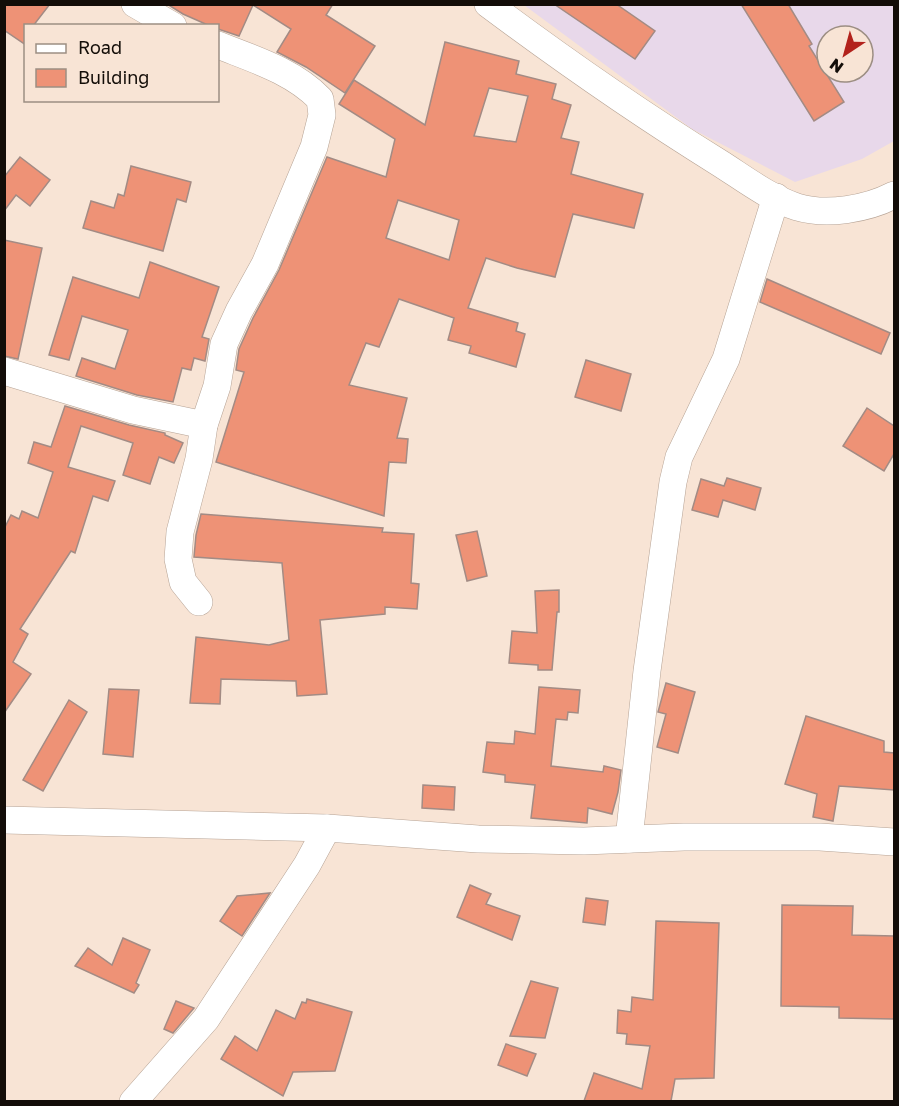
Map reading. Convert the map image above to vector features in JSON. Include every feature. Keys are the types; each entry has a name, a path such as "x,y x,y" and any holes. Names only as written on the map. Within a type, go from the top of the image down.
{"street":[{"path":"135,4 170,24"},
{"path":"488,4 670,133 776,197 798,207 827,211 857,208 894,195"},
{"path":"199,602 183,582 178,559 180,532 197,468 204,425 217,386 224,344 265,264 314,147 322,115 320,99 297,81 276,68 219,45"},
{"path":"629,839 647,671 673,482 679,457 726,359 776,197"},
{"path":"4,371 133,410 204,425"},
{"path":"4,820 327,828 478,839 584,841 820,837 894,842"},
{"path":"133,1101 206,1018 307,865 327,828"}],"shaded area":[{"path":"524,5 894,5 894,141 862,159 795,182 692,129"}],"building":[{"path":"4,4 50,4 35,24 24,24 24,44 4,30"},
{"path":"167,4 333,4 326,15 375,46 345,93 306,67 277,52 291,29 253,5 239,36 219,29 219,24 206,24"},
{"path":"554,4 616,4 655,31 635,59"},
{"path":"741,4 788,4 812,44 809,46 815,56 815,84 833,84 844,102 814,121"},
{"path":"445,42 519,61 516,74 556,84 552,99 571,105 561,138 579,142 571,174 643,194 634,228 573,214 555,277 486,258 468,308 518,323 516,331 525,334 516,367 469,353 471,346 448,340 454,318 399,299 379,347 366,343 349,385 407,398 397,438 408,439 406,463 389,462 384,516 216,462 244,372 236,370 239,349 279,270 327,157 386,177 395,139 339,104 354,80 425,125","holes":["489,88 528,96 516,142 474,136","398,200 459,220 449,260 386,238"]},
{"path":"20,157 50,180 30,206 16,195 4,211 4,177"},
{"path":"131,166 191,182 186,202 177,199 163,251 83,228 91,201 114,208 118,194 124,196"},
{"path":"4,240 42,248 18,359 4,356"},
{"path":"150,262 219,287 202,337 209,339 205,361 194,358 191,370 182,368 173,402 137,395 76,376 82,358 115,369 128,330 82,316 69,360 49,355 73,277 139,298"},
{"path":"767,279 890,333 881,354 760,302"},
{"path":"586,360 631,374 621,411 575,397"},
{"path":"65,406 165,433 183,443 174,463 159,457 150,484 123,475 133,443 81,426 68,467 115,481 108,501 93,496 75,553 71,551 20,629 28,634 13,662 31,674 4,713 4,529 11,515 19,519 22,511 38,518 53,472 28,463 34,442 51,447"},
{"path":"867,408 894,426 894,454 884,471 843,446"},
{"path":"727,478 761,488 755,510 723,500 718,517 692,510 701,479 724,486"},
{"path":"201,514 383,528 382,532 414,534 411,583 419,584 417,609 385,607 385,614 320,620 327,694 297,696 296,681 221,679 220,704 190,703 196,637 269,645 289,640 282,563 194,557"},
{"path":"477,531 487,576 467,581 456,535"},
{"path":"559,590 559,612 557,612 552,670 538,670 538,665 509,663 512,631 537,633 535,591"},
{"path":"666,683 695,692 678,753 657,747 666,714 658,712"},
{"path":"539,687 580,690 578,713 568,712 567,720 556,719 551,766 603,772 604,766 621,770 612,814 588,808 587,823 531,818 535,785 505,782 505,775 483,772 487,742 514,744 515,731 535,734"},
{"path":"109,689 139,690 133,757 103,754"},
{"path":"69,700 87,712 43,791 23,780"},
{"path":"806,716 884,741 884,752 894,753 894,790 839,786 833,821 813,817 817,794 785,784"},
{"path":"423,785 455,787 454,810 422,808"},
{"path":"470,885 491,894 486,904 520,916 512,940 457,917"},
{"path":"270,893 242,936 220,921 237,896"},
{"path":"586,898 608,901 605,925 583,922"},
{"path":"782,905 853,906 852,935 894,936 894,1019 839,1018 839,1007 781,1006"},
{"path":"656,921 719,923 714,1078 675,1079 671,1101 584,1101 594,1073 642,1089 650,1046 626,1044 627,1034 617,1033 618,1010 631,1012 632,997 653,1000"},
{"path":"123,938 150,950 136,983 139,985 134,993 75,966 88,948 112,965"},
{"path":"531,981 558,988 545,1038 510,1036"},
{"path":"307,999 352,1012 335,1071 293,1072 283,1096 221,1059 235,1036 257,1051 276,1010 295,1019 302,1002 306,1003"},
{"path":"176,1001 194,1008 173,1033 164,1029"},
{"path":"506,1044 536,1054 527,1076 498,1065"}]}
